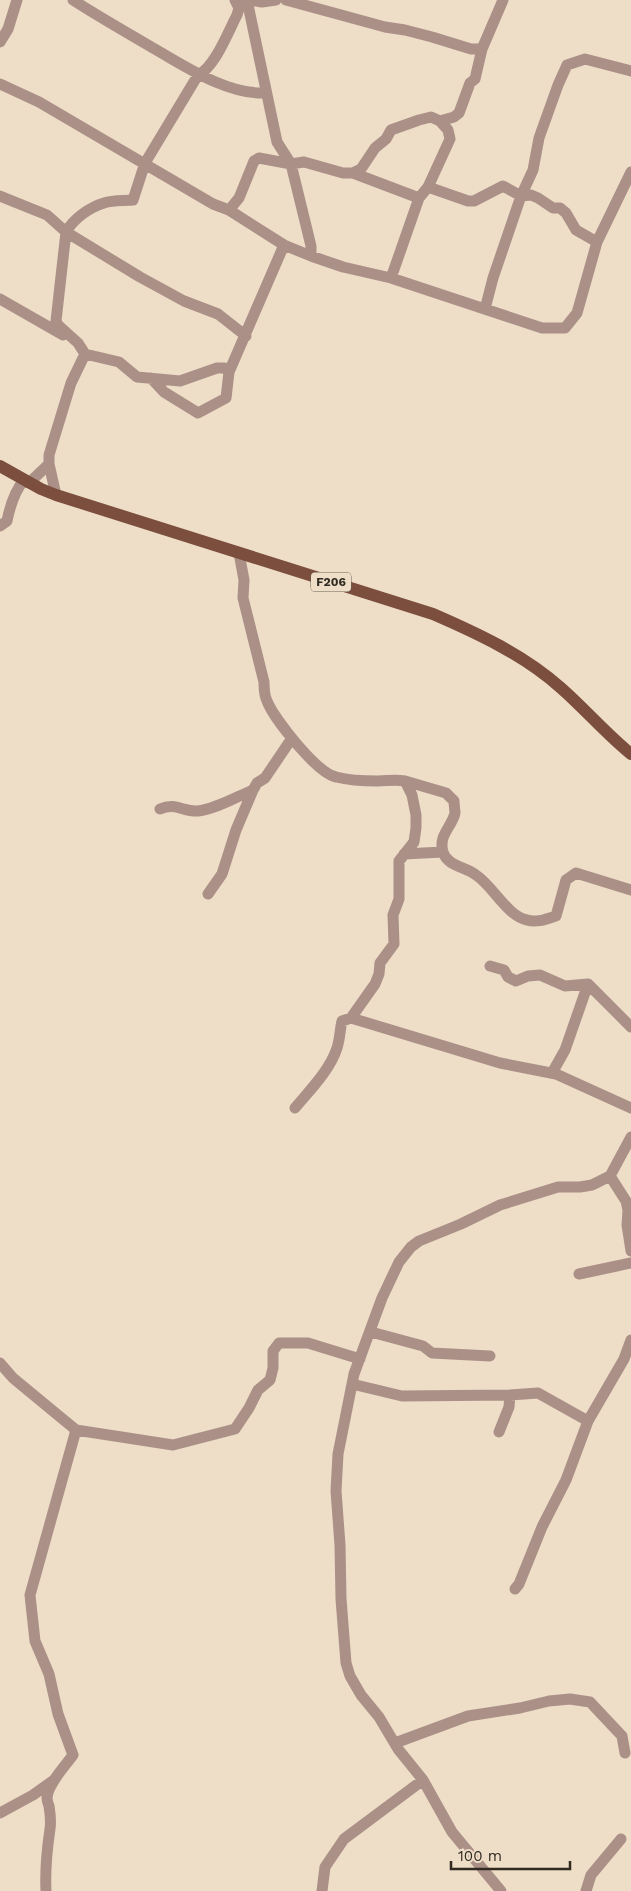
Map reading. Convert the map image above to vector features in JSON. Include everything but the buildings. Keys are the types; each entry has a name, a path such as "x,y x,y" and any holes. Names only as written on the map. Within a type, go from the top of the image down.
{"main road":[{"name":"F206","path":"0,466 56,495 433,614 474,632 514,654 560,688 631,754"}],"street":[{"path":"0,42 8,29 17,0"},
{"path":"73,0 198,75 251,94 266,94"},
{"path":"251,0 262,2 276,0"},
{"path":"286,0 385,27 414,32 471,49 482,48"},
{"path":"391,278 419,198 428,187 450,139 470,83 475,79 482,48 503,0"},
{"path":"229,372 225,368 217,368 180,381 133,376 119,362 85,354 78,343 56,321 66,232 74,220 103,203 133,200 146,163 198,75 206,71 211,64 242,2"},
{"path":"242,2 277,142 291,164 311,246 311,256"},
{"path":"485,309 493,278 521,196 533,170 539,138 567,65 585,58 631,71"},
{"path":"0,84 40,102 213,204 229,210 284,244 343,267 391,278 542,328 565,328 578,313 597,242 631,172"},
{"path":"440,121 454,117 459,113"},
{"path":"229,210 239,198 254,161 259,158 291,164 304,162 343,173 353,172 361,169 375,148 386,139 391,130 431,117 440,121 448,130 450,139"},
{"path":"353,172 419,198"},
{"path":"428,187 468,201 474,201 503,186 521,196 531,195 553,208 560,208 566,213 576,230 597,242"},
{"path":"0,196 47,214 66,232 140,277 184,300 218,314 246,336"},
{"path":"151,378 164,392 198,414 226,398 229,372 284,244"},
{"path":"0,299 78,343"},
{"path":"56,495 49,464 49,454 72,383 85,354"},
{"path":"0,526 7,521 10,505 19,486 49,464"},
{"path":"239,553 244,580 242,598 264,682 265,696 271,710 292,738 317,766 334,777 379,781 396,779 446,793 454,801 455,813 442,838 443,852 447,859 475,874 518,917 542,921 556,916 566,880 576,873 631,890"},
{"path":"160,809 168,806 196,811 210,808 252,790 270,772 292,738"},
{"path":"351,1018 375,984 379,974 380,963 394,944 393,915 399,899 399,861 414,842 416,815 412,795 404,781"},
{"path":"208,894 222,874 236,830 252,790"},
{"path":"404,854 443,852"},
{"path":"490,966 504,970 508,977 516,981 528,976 540,975 565,986 588,984 631,1027"},
{"path":"552,1073 566,1050 588,984"},
{"path":"295,1108 310,1091 331,1061 337,1047 342,1021 351,1018 500,1062 552,1073 631,1108"},
{"path":"501,1891 452,1832 423,1780 395,1744 379,1716 355,1686 346,1663 341,1600 336,1481 338,1454 352,1384 360,1359 382,1298 399,1262 411,1247 419,1240 461,1224 500,1205 558,1187 592,1185 610,1176 631,1137"},
{"path":"578,1274 631,1263 626,1201 610,1176"},
{"path":"371,1332 423,1346 432,1353 490,1356"},
{"path":"515,1589 519,1584 542,1528 566,1480 588,1421 624,1359 631,1340"},
{"path":"0,1363 12,1378 76,1430 173,1445 235,1429 258,1390 270,1380 273,1368 273,1351 279,1343 308,1343 360,1359"},
{"path":"352,1384 402,1396 538,1393 588,1421"},
{"path":"499,1432 509,1407 510,1395"},
{"path":"46,1891 47,1835 50,1830 47,1798 54,1780 73,1755 58,1714 49,1674 35,1641 30,1595 76,1430"},
{"path":"395,1744 468,1716 570,1699 590,1702 622,1736 626,1753"},
{"path":"0,1812 32,1795 54,1780"},
{"path":"322,1891 325,1867 344,1839 423,1780"},
{"path":"586,1891 591,1875 621,1839"}]}
